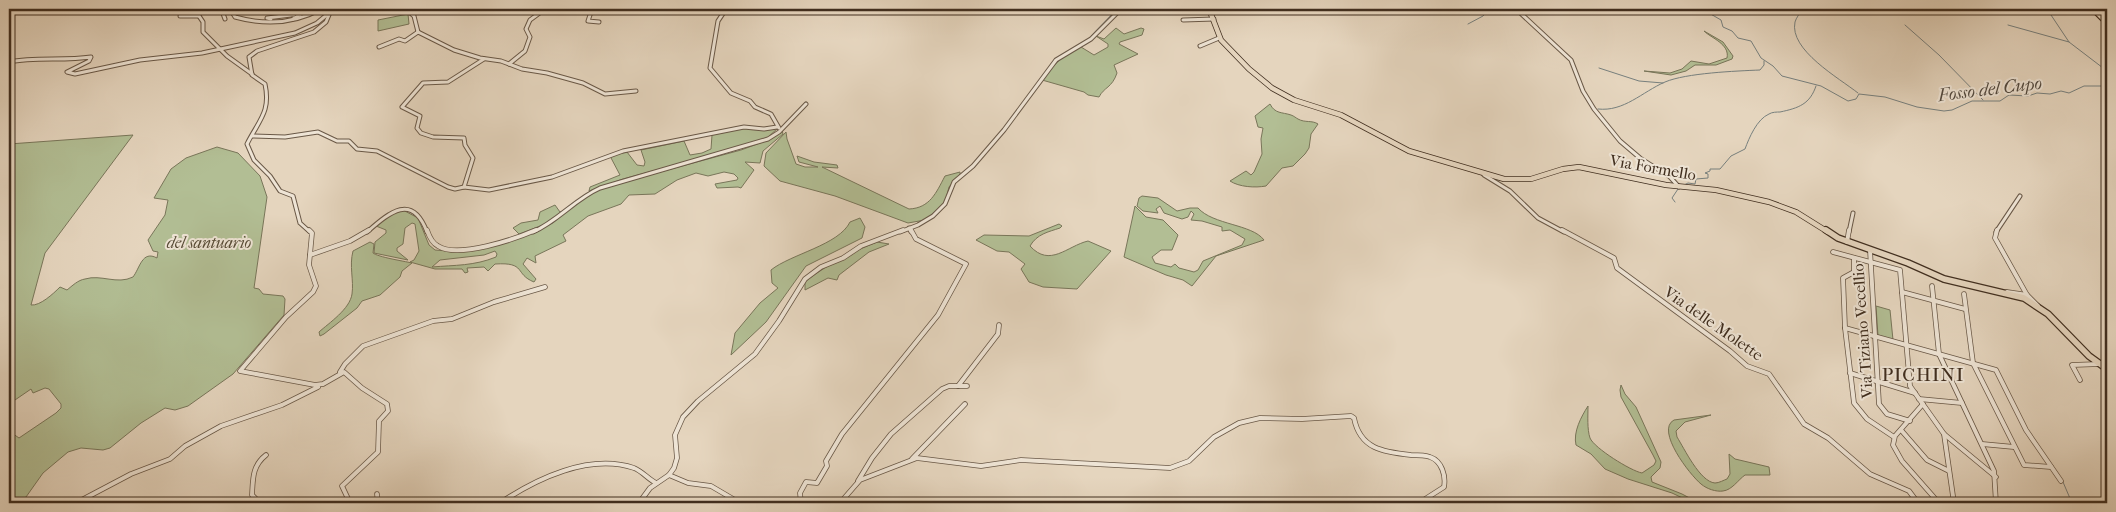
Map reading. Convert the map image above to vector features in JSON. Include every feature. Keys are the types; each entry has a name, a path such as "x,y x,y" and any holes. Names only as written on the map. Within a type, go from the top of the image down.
{"highway":[{"path":"2094,9 2107,22"},
{"path":"2098,9 2107,17"}],"main road":[{"name":"Via Formello","path":"1209,9 1219,38 1240,60 1283,95 1342,116 1407,151 1443,160 1484,175 1524,181 1566,168 1576,167 1679,186 1719,190 1775,204 1798,213 1833,236 1846,242 1908,263 1947,281 2021,297 2040,307 2107,369"}],"street":[{"path":"202,9 198,12 203,22 203,32 213,39 218,48 265,83 269,104 267,112 247,143 254,159 270,176 281,192 293,196 300,224 312,234 309,266 316,283 315,289 286,317 240,371 294,383 319,386"},
{"path":"230,9 235,17 246,20 282,21 302,18 321,9"},
{"path":"301,9 267,18 282,21 297,17 309,9 313,10 308,16"},
{"path":"9,62 70,60 91,57 89,61 68,70 67,72 70,74 148,58 194,54 295,33 317,24 331,9"},
{"path":"252,74 248,60 250,55 315,31 326,22 331,9"},
{"path":"406,9 414,16 418,32 451,49 522,69 547,73 587,84 605,94 636,92"},
{"path":"509,64 527,48 530,37 526,29 527,25 545,9"},
{"path":"592,9 588,22 599,22"},
{"path":"252,136 284,137 320,132 335,141 349,141 357,149 377,151 448,187 488,190 553,177 621,152 744,128 765,129 778,127 771,114 755,107 749,100 730,92 722,80 710,68 718,22 726,9"},
{"path":"639,503 648,489 669,475 677,460 675,435 683,418 696,403 754,355 779,321 805,279 821,267 846,256 861,246 927,220 941,208 954,182 973,166 1004,130 1056,60 1091,39 1121,9"},
{"path":"1176,12 1182,9"},
{"path":"1516,9 1571,60 1584,92 1610,130 1633,153 1679,186"},
{"path":"222,10 225,19"},
{"path":"1200,13 1201,20"},
{"path":"180,16 199,16"},
{"path":"1183,20 1214,19"},
{"path":"379,47 399,39 405,41 418,32"},
{"path":"1200,46 1219,38"},
{"path":"464,187 473,158 465,144 464,138 439,138 422,133 417,129 420,116 402,106 422,84 428,82 448,82 484,59"},
{"path":"310,255 323,248 359,237 386,214 401,209 410,210 420,216 430,240 439,248 459,250 504,241 548,224 581,198 598,189 740,149 770,138 779,132 806,104"},
{"name":"Via delle Molette","path":"1484,175 1511,192 1538,218 1614,258 1617,261 1618,268 1624,274 1730,351 1747,366 1769,374 1803,423 1831,439 1872,475 1909,491 1918,503"},
{"path":"2020,196 2000,224 1995,238 2027,295 2040,307"},
{"path":"1846,242 1854,213"},
{"path":"802,503 800,493 806,482 817,483 827,466 826,462 842,434 938,315 966,264 916,238 909,228"},
{"name":"Via Tiziano Vecellio","path":"1870,250 1879,404 1889,415 1910,421"},
{"path":"1833,252 1900,270 1910,386 1944,434 1996,477"},
{"path":"1854,258 1854,272 1845,275 1843,278 1845,328 1853,399 1856,407 1869,421 1894,437"},
{"path":"76,503 131,474 170,459 185,446 221,426 282,405 319,386 340,372 354,354 366,344 433,321 442,322 503,299 531,292 545,286"},
{"path":"1932,286 1939,354 1996,477 1996,503"},
{"path":"1902,292 1966,309"},
{"path":"1993,292 2014,292 2027,295"},
{"path":"1964,294 1973,363 2024,465 2050,467"},
{"path":"958,386 998,333 1000,325"},
{"path":"1845,328 1996,370 2026,430 2061,481"},
{"path":"2080,380 2072,365 2100,364"},
{"path":"340,372 345,373 389,407 379,421 378,452 342,486 350,503"},
{"path":"1850,373 1915,393"},
{"path":"840,503 896,428 941,389 967,386"},
{"path":"1919,399 1962,403"},
{"path":"910,460 964,404"},
{"path":"1923,404 1894,437 1894,447 1898,456 1939,503"},
{"path":"858,481 910,460 924,458 983,466 1022,460 1171,468 1192,459 1212,438 1236,424 1260,418 1304,419 1352,416 1354,418 1355,431 1366,442 1390,453 1430,456 1442,468 1445,478 1444,487 1419,503"},
{"path":"1901,430 1927,460 1950,471"},
{"path":"1944,434 1954,503"},
{"path":"1982,444 2015,447"},
{"path":"260,503 260,500 252,495 252,476 258,460 266,456"},
{"path":"500,503 534,482 598,464 634,468 656,483"},
{"path":"669,475 686,482 710,486 740,503"},
{"path":"377,494 378,503"}],"green space":[{"path":"408,14 409,24 378,31 378,20"},
{"path":"1116,28 1124,34 1141,28 1144,29 1142,35 1120,42 1119,44 1138,54 1114,65 1117,73 1115,78 1099,97 1042,80 1059,60 1081,47 1094,55 1108,47 1108,44 1096,36 1104,39"},
{"path":"1704,31 1723,42 1733,56 1732,59 1716,65 1695,65 1686,71 1671,75 1644,71 1670,73 1682,69 1691,61 1709,64 1727,58 1726,49 1723,45"},
{"path":"1270,104 1276,111 1318,124 1311,134 1309,148 1293,166 1282,168 1266,186 1238,185 1230,181 1246,171 1251,175 1262,154 1261,139 1263,128 1258,127 1255,116"},
{"path":"745,128 778,128 767,138 745,146 623,179 589,191 590,187 620,175 610,156 627,152 637,165 644,166 645,162 641,150 684,141 690,155 702,153 711,149 712,135"},
{"path":"782,130 783,134 763,151 760,163 745,162 754,170 741,188 717,188 715,184 737,180 738,178 734,174 724,172 708,176 696,173 677,180 655,194 629,195 621,204 588,216 563,235 566,241 535,256 536,263 527,258 523,264 536,279 534,282 512,265 495,264 488,271 484,267 467,268 468,272 465,273 462,269 435,269 410,262 414,260 419,251 415,224 412,223 405,228 403,244 397,248 397,251 408,260 374,253 375,242 386,233 386,230 376,226 386,216 403,210 418,218 429,245 435,250 459,252 480,248 553,223 577,202 592,193 612,185 741,150 771,139","holes":["495,251 496,257 480,262 432,267 440,260 484,255"]},
{"path":"786,132 796,164 805,167 818,167 799,162 797,156 814,162 837,165 838,168 822,167 909,209 927,203 935,194 945,176 960,172 960,174 949,187 942,206 925,220 908,223 835,196 780,181 764,166 766,153"},
{"name":"del santuario","path":"133,135 45,253 31,305 42,302 60,287 67,290 82,280 97,278 121,280 133,277 145,258 152,256 157,258 158,252 153,251 148,240 165,215 168,200 154,198 171,169 186,158 217,147 238,153 260,176 267,197 254,288 259,289 263,294 283,296 285,299 284,315 233,374 188,406 175,410 165,408 141,423 110,448 103,450 81,448 68,452 43,473 26,497 16,503 9,503 9,431 19,438 56,413 61,408 61,404 49,389 45,388 33,393 31,389 15,400 9,401 9,144"},
{"path":"1142,196 1158,198 1177,211 1198,208 1213,218 1251,231 1264,240 1216,256 1192,286 1183,280 1166,275 1124,257 1135,206 1146,217 1163,220 1178,235 1172,250 1161,250 1152,257 1155,263 1171,267 1175,264 1179,268 1194,272 1198,270 1203,261 1242,245 1245,239 1230,230 1222,231 1222,227 1191,220 1194,214 1191,211 1188,217 1182,219 1164,213 1160,206 1156,209 1158,213 1143,211 1137,206 1139,198"},
{"path":"555,205 560,212 563,211 548,223 519,234 513,228 521,223 538,220 540,212"},
{"path":"860,218 865,227 862,238 806,266 766,322 731,355 735,333 760,303 778,288 772,283 771,270 836,237 850,222"},
{"path":"1059,224 1062,226 1060,228 1039,236 1030,246 1037,252 1052,255 1059,254 1088,241 1111,251 1077,289 1043,287 1029,282 1021,269 1025,264 1009,252 997,251 976,240 984,235 1029,236"},
{"path":"370,242 374,244 373,253 412,263 380,295 362,301 357,308 320,336 319,332 338,315 350,300 352,294 351,262 353,251"},
{"path":"877,242 889,244 869,252 839,275 837,280 828,278 805,290 805,282 829,265"},
{"path":"1876,306 1890,310 1893,340 1878,336"},
{"path":"1621,385 1625,394 1636,407 1661,462 1660,468 1651,477 1652,482 1699,503 1693,503 1672,493 1628,479 1605,469 1591,454 1576,445 1575,440 1580,420 1588,406 1589,434 1598,447 1622,464 1642,473 1654,465 1656,461 1621,397"},
{"path":"1711,415 1685,422 1676,431 1677,437 1698,471 1709,481 1715,483 1727,479 1730,474 1729,454 1735,459 1769,467 1770,475 1745,475 1729,489 1720,491 1706,487 1696,479 1671,442 1669,425 1674,420"}],"waterway":[{"path":"9,16 21,9"},
{"path":"1091,36 1117,9"},
{"name":"Fosso del Cupo","path":"1468,24 1483,16 1490,9"},
{"name":"Fosso del Cupo","path":"1702,9 1721,20 1723,27 1732,31 1738,38 1751,41 1761,58 1773,66 1782,76 1821,86 1848,101 1856,99 1859,94 1885,97 1917,107 1944,111 1952,110 1972,101 2000,101 2009,95 2028,96 2037,93 2050,94 2061,91 2069,93 2084,86 2107,86"},
{"path":"1803,9 1795,22 1795,32 1800,43 1817,62 1858,93"},
{"path":"2047,9 2069,42"},
{"path":"1905,25 1939,55 1983,100"},
{"path":"2008,25 2069,42"},
{"path":"2069,42 2107,71"},
{"path":"1663,83 1685,76 1760,70 1764,65 1764,61"},
{"path":"1599,68 1639,81 1663,83"},
{"path":"1598,109 1607,109 1625,104 1663,83"},
{"path":"1684,185 1688,183 1695,184 1696,179 1708,178 1708,174 1705,173 1710,171 1710,169 1720,169 1731,156 1745,149 1754,129 1765,116 1798,107 1811,97 1816,86"},
{"path":"1675,202 1672,198 1678,189"},
{"path":"2063,482 2072,503"}],"district":[{"name":"PICHINI","path":"1923,374"}]}
